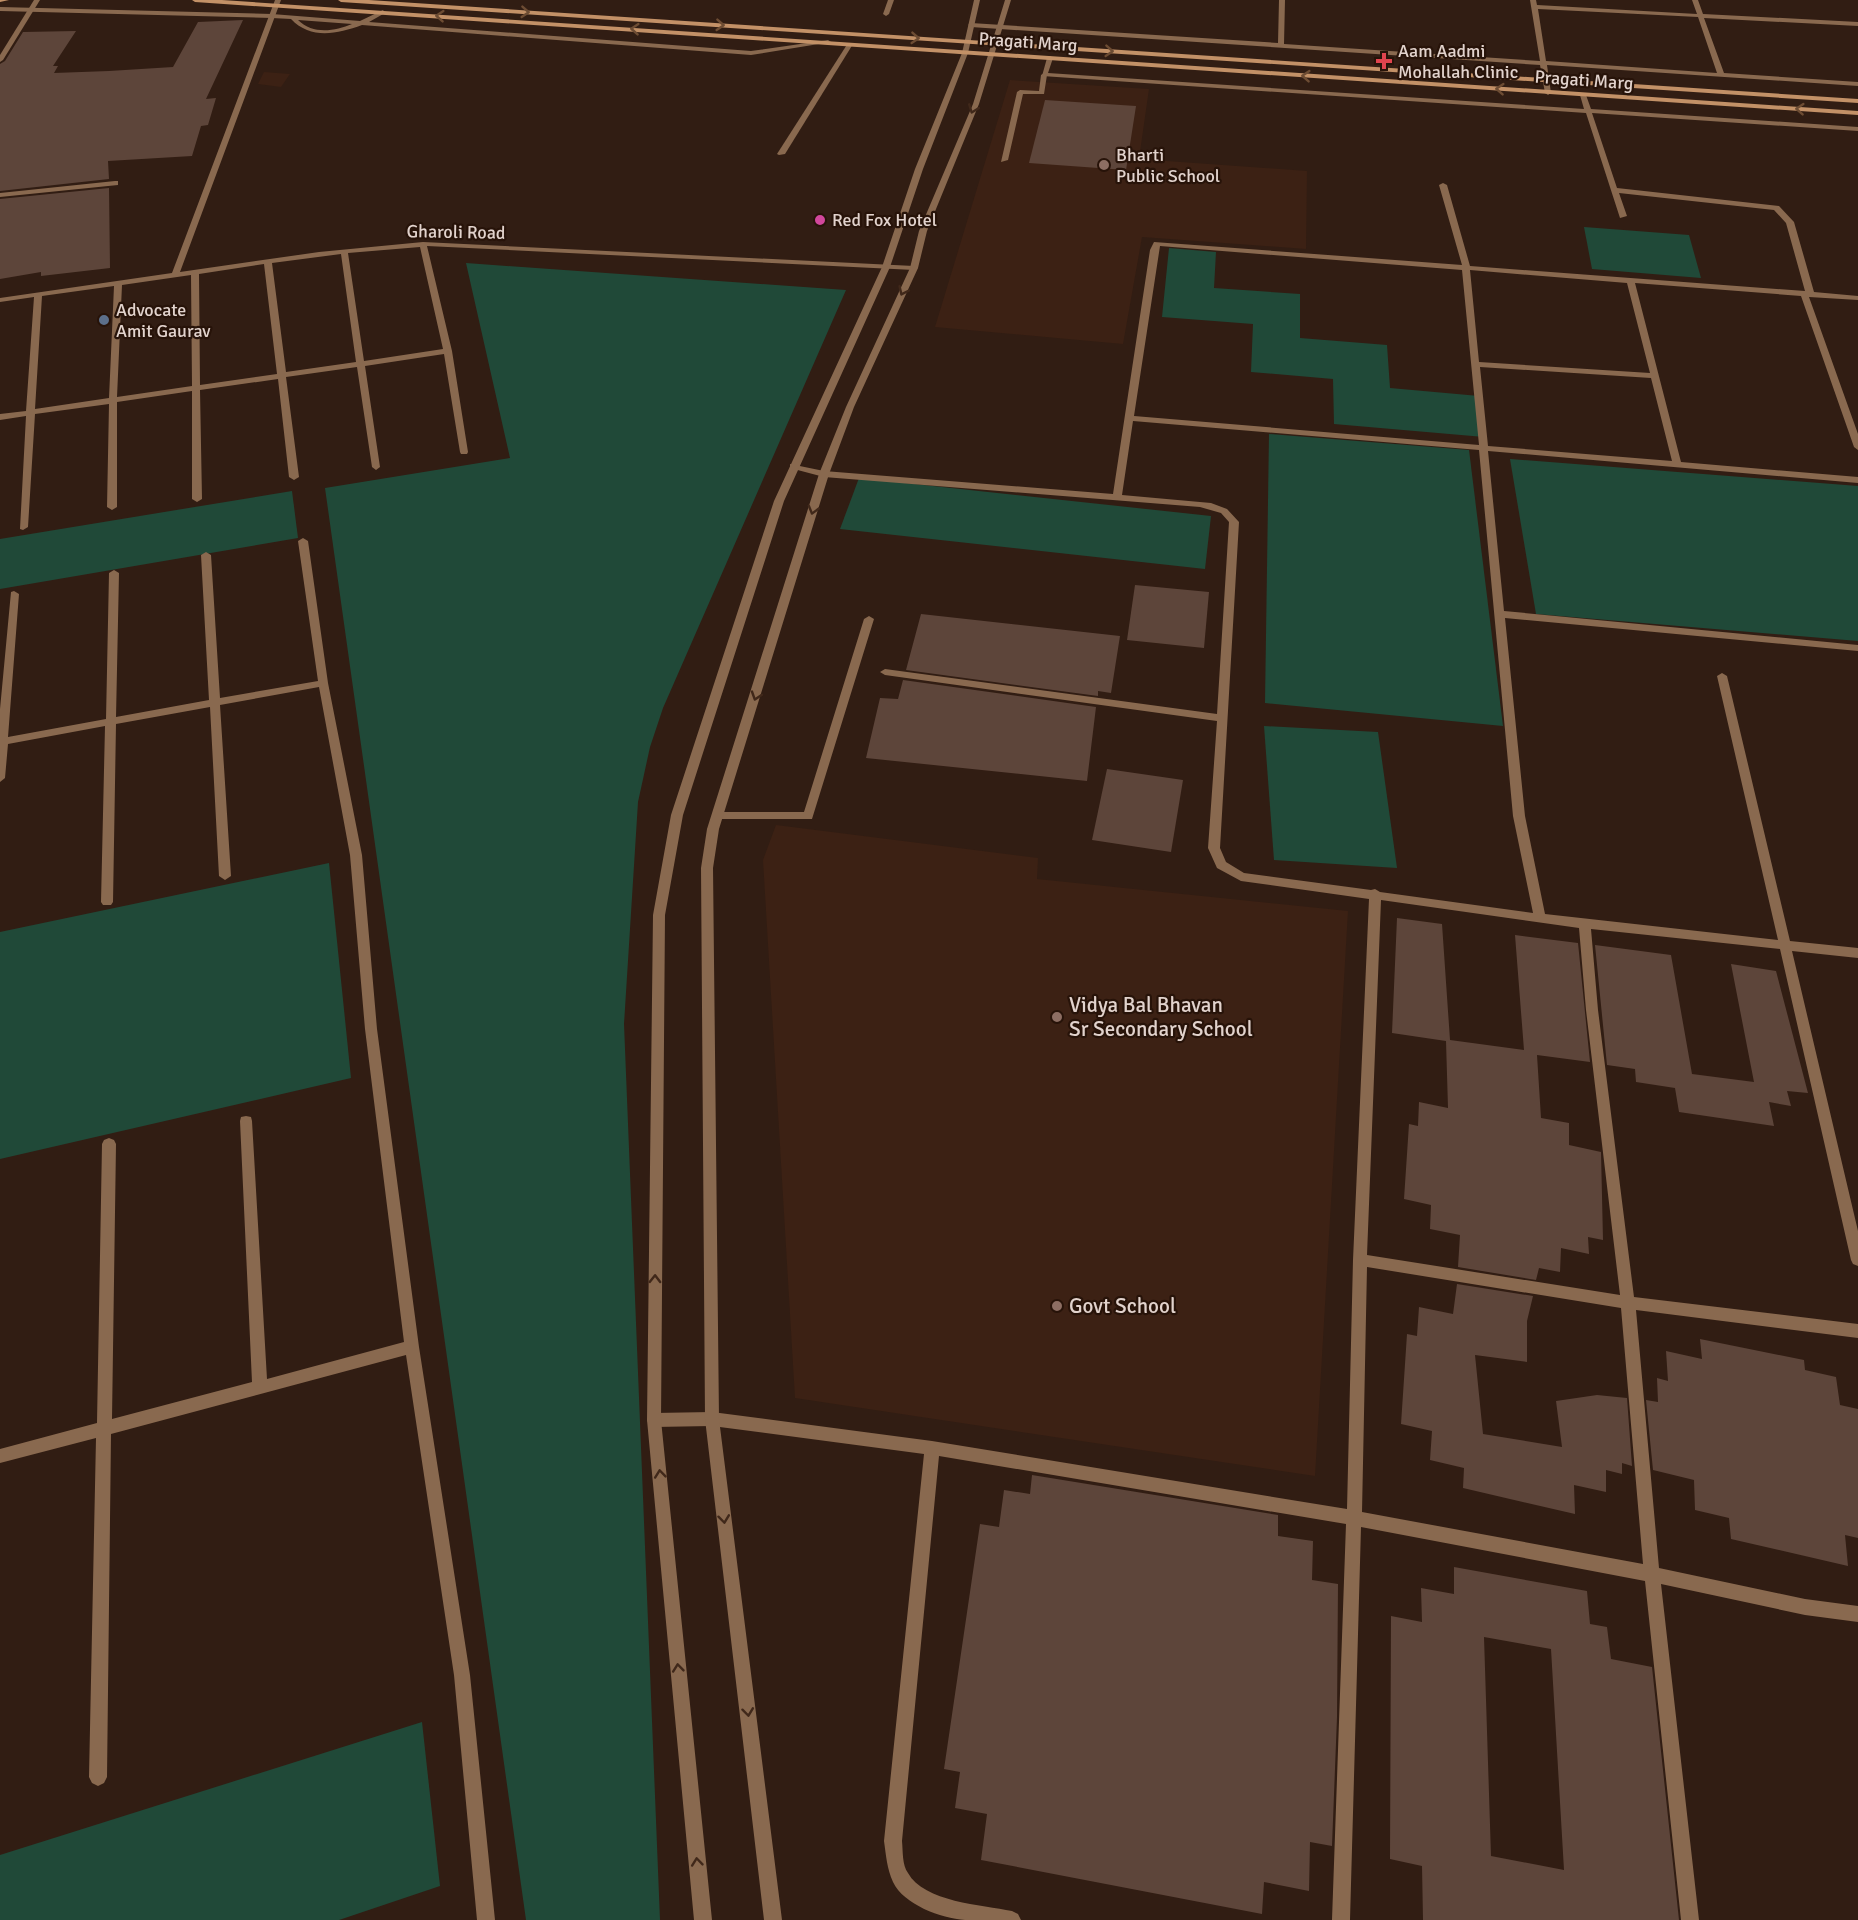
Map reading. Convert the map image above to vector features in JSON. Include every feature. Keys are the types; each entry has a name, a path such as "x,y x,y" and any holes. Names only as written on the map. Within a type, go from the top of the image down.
{"main road":[{"path":"0,0 6,0"},
{"name":"Pragati Marg","path":"195,0 277,3 850,44 993,48 1546,80 1858,101"},
{"name":"Pragati Marg","path":"341,0 993,48 1050,58 1858,113"}],"street":[{"path":"0,60 37,0"},
{"path":"886,14 891,0"},
{"path":"703,1920 654,1420 659,915 668,857 690,771 778,501 886,267 919,169 967,47 970,24 977,0"},
{"path":"773,1920 712,1419 706,868 718,816 824,474 850,407 914,268 923,231 976,104 1008,0"},
{"path":"1281,46 1282,0"},
{"path":"1695,0 1721,75"},
{"path":"175,275 277,3"},
{"path":"1548,93 1534,3 1858,24"},
{"path":"0,9 292,17 751,53 828,42"},
{"path":"292,17 298,26 307,30 325,32 350,30 383,12"},
{"path":"970,24 1858,84"},
{"path":"781,154 850,44"},
{"path":"1004,160 1020,92 1042,93 1044,75 1050,58"},
{"path":"1044,75 1858,129"},
{"path":"1583,95 1623,216"},
{"path":"0,195 115,183"},
{"path":"1443,185 1466,266 1519,816 1540,917"},
{"path":"1614,190 1776,208 1790,222 1807,293 1858,447"},
{"path":"423,244 448,351 464,452"},
{"name":"Gharoli Road","path":"0,300 268,262 423,244 914,268"},
{"path":"1117,498 1154,250 1157,244 1858,298"},
{"path":"344,252 376,467"},
{"path":"268,262 294,477"},
{"path":"195,272 197,499"},
{"path":"1630,279 1677,464"},
{"path":"112,507 113,400 118,284"},
{"path":"23,527 38,295"},
{"path":"0,417 448,351"},
{"path":"1477,364 1653,376"},
{"path":"1129,418 1858,480"},
{"path":"793,466 824,474 1219,507 1230,514 1234,522 1214,848 1221,865 1242,877 1375,893 1585,924 1858,953"},
{"path":"303,541 323,683 356,855 371,1029 412,1347 462,1675 486,1920"},
{"path":"206,555 225,876"},
{"path":"107,902 114,573"},
{"path":"0,778 14,594"},
{"path":"1500,614 1858,648"},
{"path":"718,816 808,816 869,619"},
{"path":"885,672 1222,718"},
{"path":"1722,676 1858,1260"},
{"path":"2,742 323,683"},
{"path":"1341,1920 1360,1260 1375,893"},
{"path":"1585,924 1592,1010 1628,1303 1652,1574 1690,1920"},
{"path":"246,1121 260,1388"},
{"path":"98,1777 109,1144"},
{"path":"1360,1260 1628,1303 1858,1331"},
{"path":"0,1456 412,1347"},
{"path":"654,1420 712,1419 932,1448 1354,1518 1652,1574 1805,1607 1858,1614"},
{"path":"932,1448 893,1841 900,1878 915,1896 941,1905 1012,1920"}],"shaded area":[{"path":"264,72 290,74 281,87 258,84"},
{"name":"Bharti Public School","path":"1010,80 1149,89 1139,159 1307,171 1306,249 1142,237 1123,344 935,327"},
{"path":"776,825 1038,858 1037,879 1348,911 1315,1476 795,1398 763,860"}],"green space":[{"path":"1584,227 1689,235 1701,278 1592,269"},
{"path":"1169,248 1216,252 1214,288 1300,294 1300,338 1387,345 1390,388 1479,396 1484,437 1334,424 1333,379 1251,372 1253,324 1162,317"},
{"path":"466,263 846,290 663,708 650,747 638,802 624,1024 660,1920 526,1920 325,488 510,458"},
{"path":"1269,434 1469,450 1503,726 1265,703"},
{"path":"1510,459 1858,486 1858,641 1536,614"},
{"path":"859,478 1211,516 1205,569 840,529"},
{"path":"292,491 298,538 0,589 0,539"},
{"path":"1264,726 1378,732 1397,868 1274,860"},
{"path":"329,863 351,1078 0,1159 0,932"},
{"path":"422,1722 440,1886 339,1920 0,1920 0,1855"}],"building":[{"path":"243,20 206,99 216,98 208,125 201,126 192,156 108,161 109,179 0,191 0,64 5,61 23,32 76,31 53,66 58,66 54,73 109,71 173,67 198,22"},
{"path":"1045,100 1136,106 1126,170 1029,163"},
{"path":"109,188 110,268 41,276 41,272 0,279 0,199"},
{"path":"1135,585 1209,592 1204,648 1127,640"},
{"path":"921,614 1120,636 1111,693 1098,691 1098,696 906,670"},
{"path":"903,680 1096,707 1087,781 866,758 880,698 898,699"},
{"path":"1107,769 1183,780 1171,852 1092,840"},
{"path":"1397,918 1442,924 1450,1040 1524,1050 1515,935 1578,943 1590,1062 1537,1055 1541,1118 1569,1123 1569,1145 1601,1152 1603,1240 1588,1237 1589,1254 1561,1248 1560,1272 1539,1268 1536,1280 1458,1267 1460,1235 1430,1229 1431,1205 1404,1199 1409,1124 1418,1126 1419,1102 1448,1108 1446,1041 1392,1033"},
{"path":"1595,945 1671,955 1692,1074 1754,1082 1731,964 1776,971 1808,1093 1787,1091 1791,1106 1769,1102 1774,1126 1679,1112 1675,1088 1636,1082 1635,1069 1607,1065"},
{"path":"1457,1284 1533,1296 1527,1321 1527,1362 1475,1355 1483,1434 1562,1447 1556,1401 1597,1395 1627,1398 1632,1466 1622,1463 1622,1474 1606,1470 1606,1492 1574,1485 1575,1514 1463,1488 1464,1468 1430,1460 1432,1431 1401,1424 1407,1334 1417,1336 1419,1307 1453,1314"},
{"path":"1700,1339 1804,1360 1805,1370 1836,1377 1840,1405 1858,1409 1858,1538 1845,1535 1848,1566 1731,1539 1729,1518 1695,1510 1694,1480 1653,1470 1646,1400 1658,1402 1657,1378 1668,1381 1666,1351 1702,1359"},
{"path":"1032,1475 1278,1515 1278,1536 1313,1541 1312,1580 1338,1584 1337,1717 1332,1846 1310,1842 1309,1891 1264,1882 1262,1914 981,1860 987,1814 955,1808 960,1772 944,1769 980,1524 999,1527 1004,1490 1030,1494"},
{"path":"1454,1567 1587,1591 1590,1624 1607,1627 1611,1659 1652,1667 1679,1920 1423,1920 1422,1866 1390,1859 1391,1616 1422,1622 1421,1588 1454,1594","holes":["1484,1637 1551,1649 1564,1870 1491,1856"]}],"place":[{"name":"Aam Aadmi Mohallah Clinic","path":"1384,61"},
{"name":"Bharti Public School","path":"1104,165"},
{"name":"Red Fox Hotel","path":"820,220"},
{"name":"Advocate Amit Gaurav","path":"104,320"},
{"name":"Vidya Bal Bhavan Sr Secondary School","path":"1057,1017"},
{"name":"Govt School","path":"1057,1306"}]}
